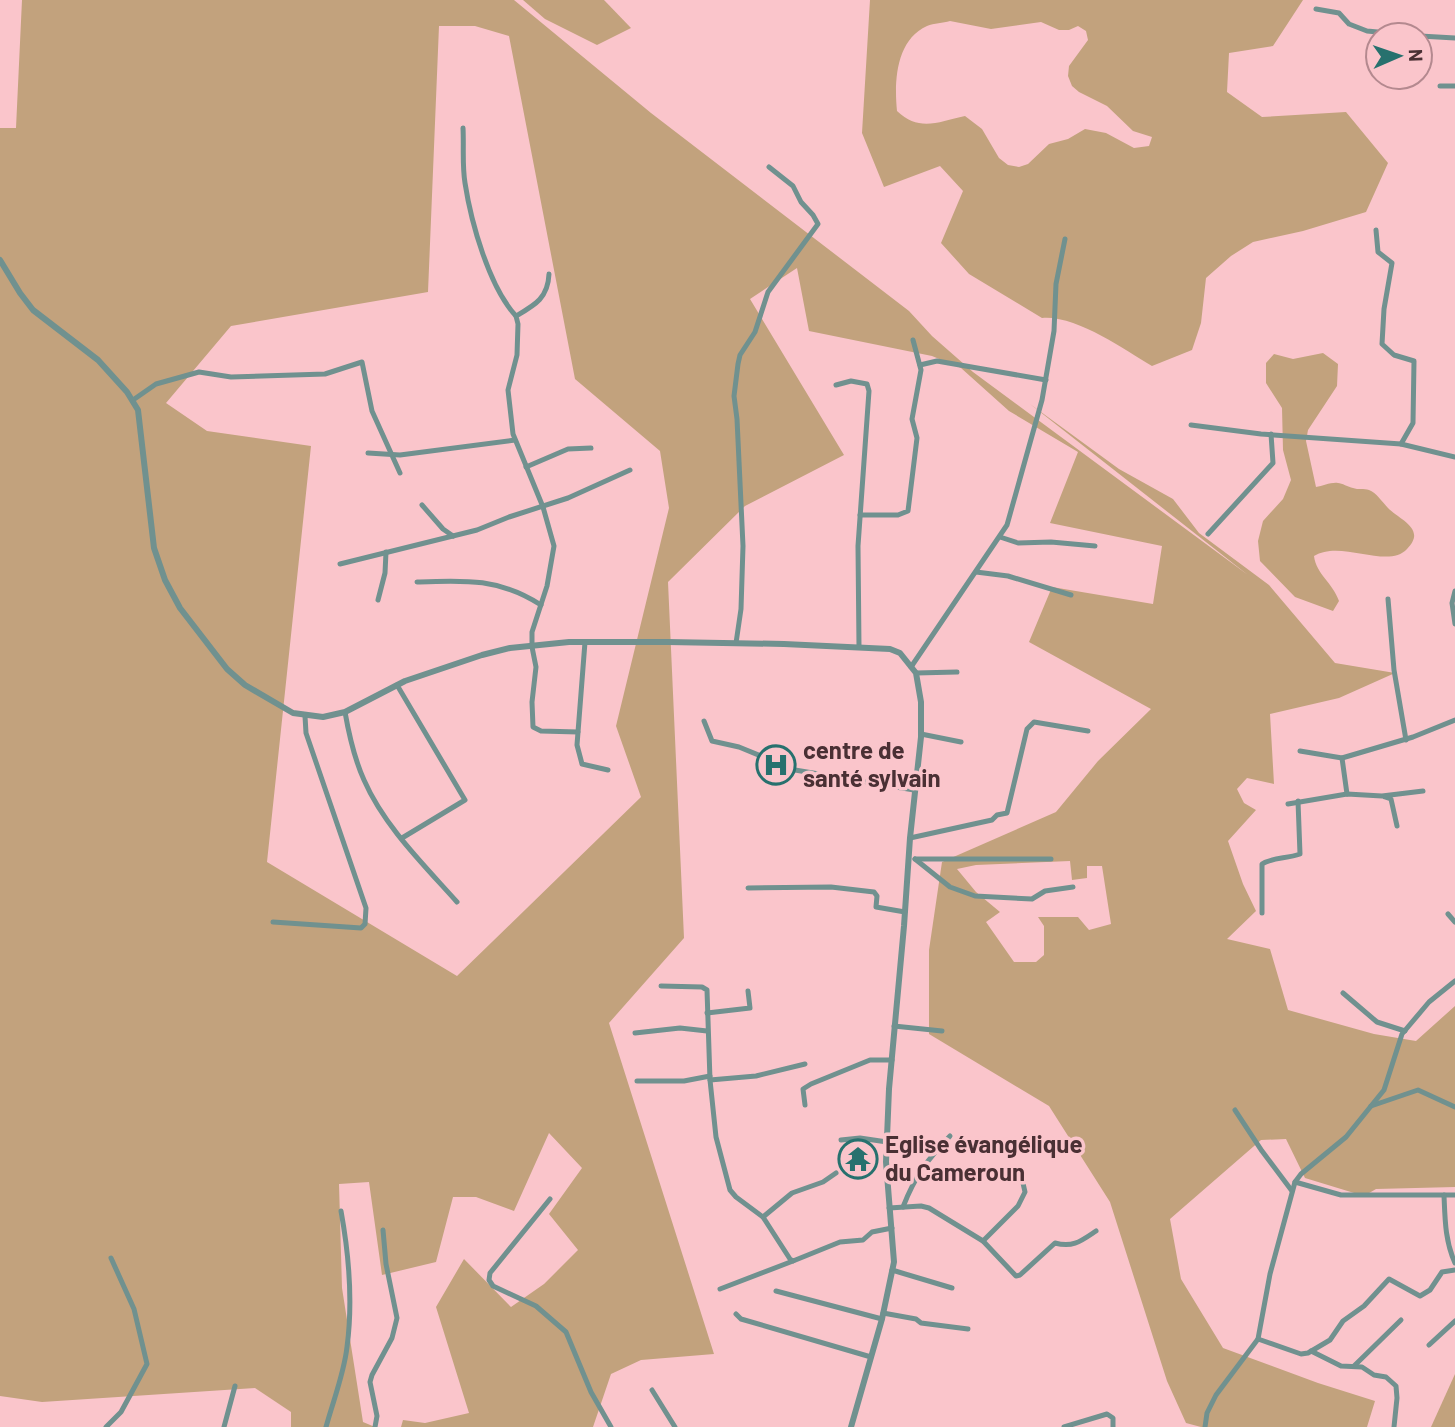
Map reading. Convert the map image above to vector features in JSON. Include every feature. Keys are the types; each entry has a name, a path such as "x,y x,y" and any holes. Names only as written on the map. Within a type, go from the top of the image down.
{"street":[{"path":"1316,9 1339,13 1349,24 1364,30"},
{"path":"1434,37 1455,38"},
{"path":"1440,86 1455,86"},
{"path":"463,128 465,183 479,237 496,289 516,316 518,324 517,355 508,390 515,440 553,539 554,552 532,632 536,667 532,702 533,727 541,731 578,732"},
{"path":"736,643 741,609 743,546 734,396 738,364 740,355 755,332 768,292 817,229 818,224 801,202 793,186 769,167"},
{"path":"1376,230 1378,252 1392,263 1384,309 1382,344 1394,355 1414,361 1413,423 1401,443"},
{"path":"913,670 1007,525 1046,380 1055,331 1056,284 1065,239"},
{"path":"0,260 33,310 98,360 133,400 141,421 154,548 172,594 195,631 227,669 245,685 282,708 305,716 323,717 345,712 397,685 482,654 510,648 585,642 736,643 890,649 900,653 913,670 921,702 921,734 909,838 912,859 894,1026 887,1142 889,1208 894,1252 883,1316 851,1427"},
{"path":"516,316 543,298 547,292 550,274"},
{"path":"860,515 898,515 908,511 916,438 912,419 921,370 913,340"},
{"path":"920,365 937,361 1046,380"},
{"path":"133,400 156,384 199,372 231,377 325,374 362,362 372,411 400,473"},
{"path":"836,385 851,381 867,384 869,391 860,515 859,647"},
{"path":"1191,425 1272,435 1401,443 1455,457"},
{"path":"1208,534 1273,463 1272,435"},
{"path":"368,453 390,454 515,440"},
{"path":"526,467 568,449 591,448"},
{"path":"340,564 453,536 578,495 630,470"},
{"path":"422,506 453,536"},
{"path":"1000,537 1018,543 1051,542 1096,546"},
{"path":"378,600 385,573 386,552"},
{"path":"976,572 1008,576 1070,595"},
{"path":"417,582 491,583 519,591 541,604"},
{"path":"1455,591 1452,603 1455,624"},
{"path":"1388,599 1394,670 1406,740"},
{"path":"585,642 577,745 582,764 608,770"},
{"path":"913,670 957,672"},
{"path":"397,685 465,800 402,838"},
{"path":"345,712 349,739 364,782 389,822 457,902"},
{"path":"273,922 361,928 365,924 366,908 306,733 305,716"},
{"path":"1300,751 1342,758 1406,740 1455,720"},
{"path":"704,721 712,741 745,749 781,766 812,774 914,790"},
{"path":"909,838 992,820 997,815 1007,813 1030,724 1040,722 1088,731"},
{"path":"921,734 961,742"},
{"path":"1342,758 1346,794"},
{"path":"1288,804 1346,794 1382,796 1423,791"},
{"path":"1382,796 1391,799 1397,826"},
{"path":"1262,913 1262,864 1268,860 1286,859 1300,854 1298,801"},
{"path":"912,859 1051,859"},
{"path":"912,859 950,887 975,896 1031,899 1045,891 1073,887"},
{"path":"748,888 831,887 874,892 877,896 876,907 905,912"},
{"path":"1448,914 1455,922"},
{"path":"1205,1427 1216,1395 1258,1339 1270,1274 1295,1182 1346,1137 1384,1090 1405,1031 1429,1002 1455,981"},
{"path":"661,986 702,987 707,990 707,1031 716,1137 730,1190 763,1217 793,1261"},
{"path":"707,1013 750,1008 748,991"},
{"path":"1343,993 1377,1022 1405,1031"},
{"path":"894,1026 942,1031"},
{"path":"635,1033 680,1028 707,1031"},
{"path":"805,1105 803,1089 811,1084 870,1060 892,1060"},
{"path":"637,1080 684,1081 755,1076 805,1064"},
{"path":"1368,1107 1418,1090 1455,1107"},
{"path":"1235,1110 1262,1152 1293,1191"},
{"path":"903,1207 914,1178 950,1136"},
{"path":"841,1140 860,1138 887,1142"},
{"path":"983,1241 1018,1206 1025,1192 1020,1170"},
{"path":"763,1217 792,1193 823,1182 836,1173"},
{"path":"1295,1182 1341,1195 1455,1195"},
{"path":"1444,1195 1446,1233 1455,1263"},
{"path":"550,1199 490,1273 489,1280 493,1286 536,1306 566,1332 591,1392 611,1427"},
{"path":"889,1208 929,1208 983,1241 1018,1276 1055,1243 1076,1245 1096,1231"},
{"path":"326,1427 347,1350 350,1307 341,1211"},
{"path":"720,1289 839,1242 863,1240 872,1232 892,1228"},
{"path":"375,1427 377,1416 370,1382 392,1338 397,1318 386,1264 383,1230"},
{"path":"106,1427 121,1412 147,1364 134,1309 111,1258"},
{"path":"892,1270 952,1288"},
{"path":"1258,1339 1301,1354 1330,1340 1343,1321 1364,1306 1389,1279 1420,1296 1428,1293 1442,1272 1455,1270"},
{"path":"776,1291 883,1316 916,1320 921,1324 968,1329"},
{"path":"736,1314 741,1319 871,1357"},
{"path":"1354,1366 1401,1320"},
{"path":"1429,1345 1455,1321"},
{"path":"1311,1350 1341,1366 1362,1367 1374,1375 1386,1377 1396,1387 1394,1427"},
{"path":"224,1427 235,1386"},
{"path":"652,1390 675,1427"},
{"path":"1064,1427 1107,1414 1113,1418 1113,1427"}],"shaded area":[{"path":"22,0 514,0 651,113 909,311 932,336 973,372 1248,575 1030,404 1119,469 1173,499 1199,533 1269,585 1335,663 1395,673 1339,698 1270,714 1274,784 1247,778 1237,789 1244,803 1256,810 1228,841 1256,911 1227,939 1270,949 1288,1010 1374,1034 1416,1041 1455,1006 1455,1187 1376,1189 1364,1196 1305,1178 1286,1139 1261,1140 1170,1219 1181,1279 1223,1348 1375,1401 1367,1427 1201,1427 1186,1423 1167,1381 1110,1202 1049,1106 929,1034 929,950 942,862 1056,812 1098,761 1151,709 1029,642 1052,587 1153,604 1162,546 1050,523 1078,452 1009,411 961,368 932,356 809,331 797,268 750,299 844,455 745,506 668,582 684,938 609,1023 714,1354 641,1360 611,1374 593,1427 401,1427 403,1420 425,1423 469,1413 436,1307 464,1259 511,1307 544,1284 578,1250 549,1214 582,1168 549,1133 514,1211 476,1197 453,1197 436,1262 382,1275 369,1182 339,1184 342,1288 363,1422 375,1427 291,1427 291,1412 255,1388 42,1402 0,1396 0,128 16,128","holes":["439,26 475,26 509,36 575,379 660,451 669,508 616,726 641,797 457,976 267,862 311,446 207,431 166,403 231,326 428,292","1070,861 1072,880 1087,878 1087,866 1102,866 1111,924 1089,930 1078,917 1038,917 1044,926 1044,955 1036,962 1014,962 986,922 1000,912 976,892 957,869 976,865"]},
{"path":"523,0 604,0 631,28 597,45 545,19"},
{"path":"870,0 1303,0 1273,46 1229,53 1227,92 1262,117 1346,112 1388,163 1366,212 1303,231 1253,242 1231,256 1206,278 1201,323 1192,350 1152,366 1084,327 1042,318 969,274 941,243 963,191 940,166 884,187 862,133","holes":["950,21 991,29 1041,22 1059,30 1078,26 1086,31 1088,40 1069,66 1068,76 1072,86 1107,106 1133,131 1152,137 1149,146 1134,148 1106,133 1085,129 1068,139 1049,144 1028,164 1019,167 1008,165 999,158 982,129 965,116 929,124 913,121 897,111 899,62 903,51 917,32 930,25"]},
{"path":"1323,353 1338,364 1337,386 1308,430 1306,441 1316,487 1338,483 1372,491 1413,530 1414,536 1407,549 1399,555 1388,557 1337,551 1314,556 1318,568 1339,601 1333,611 1295,597 1260,561 1258,541 1263,521 1283,499 1291,480 1283,450 1282,408 1266,383 1266,363 1274,354 1293,359"},
{"path":"1455,1374 1455,1427 1431,1427"}],"place":[{"name":"centre de santé sylvain","path":"776,765"},
{"name":"Eglise évangélique du Cameroun","path":"858,1159"}]}
